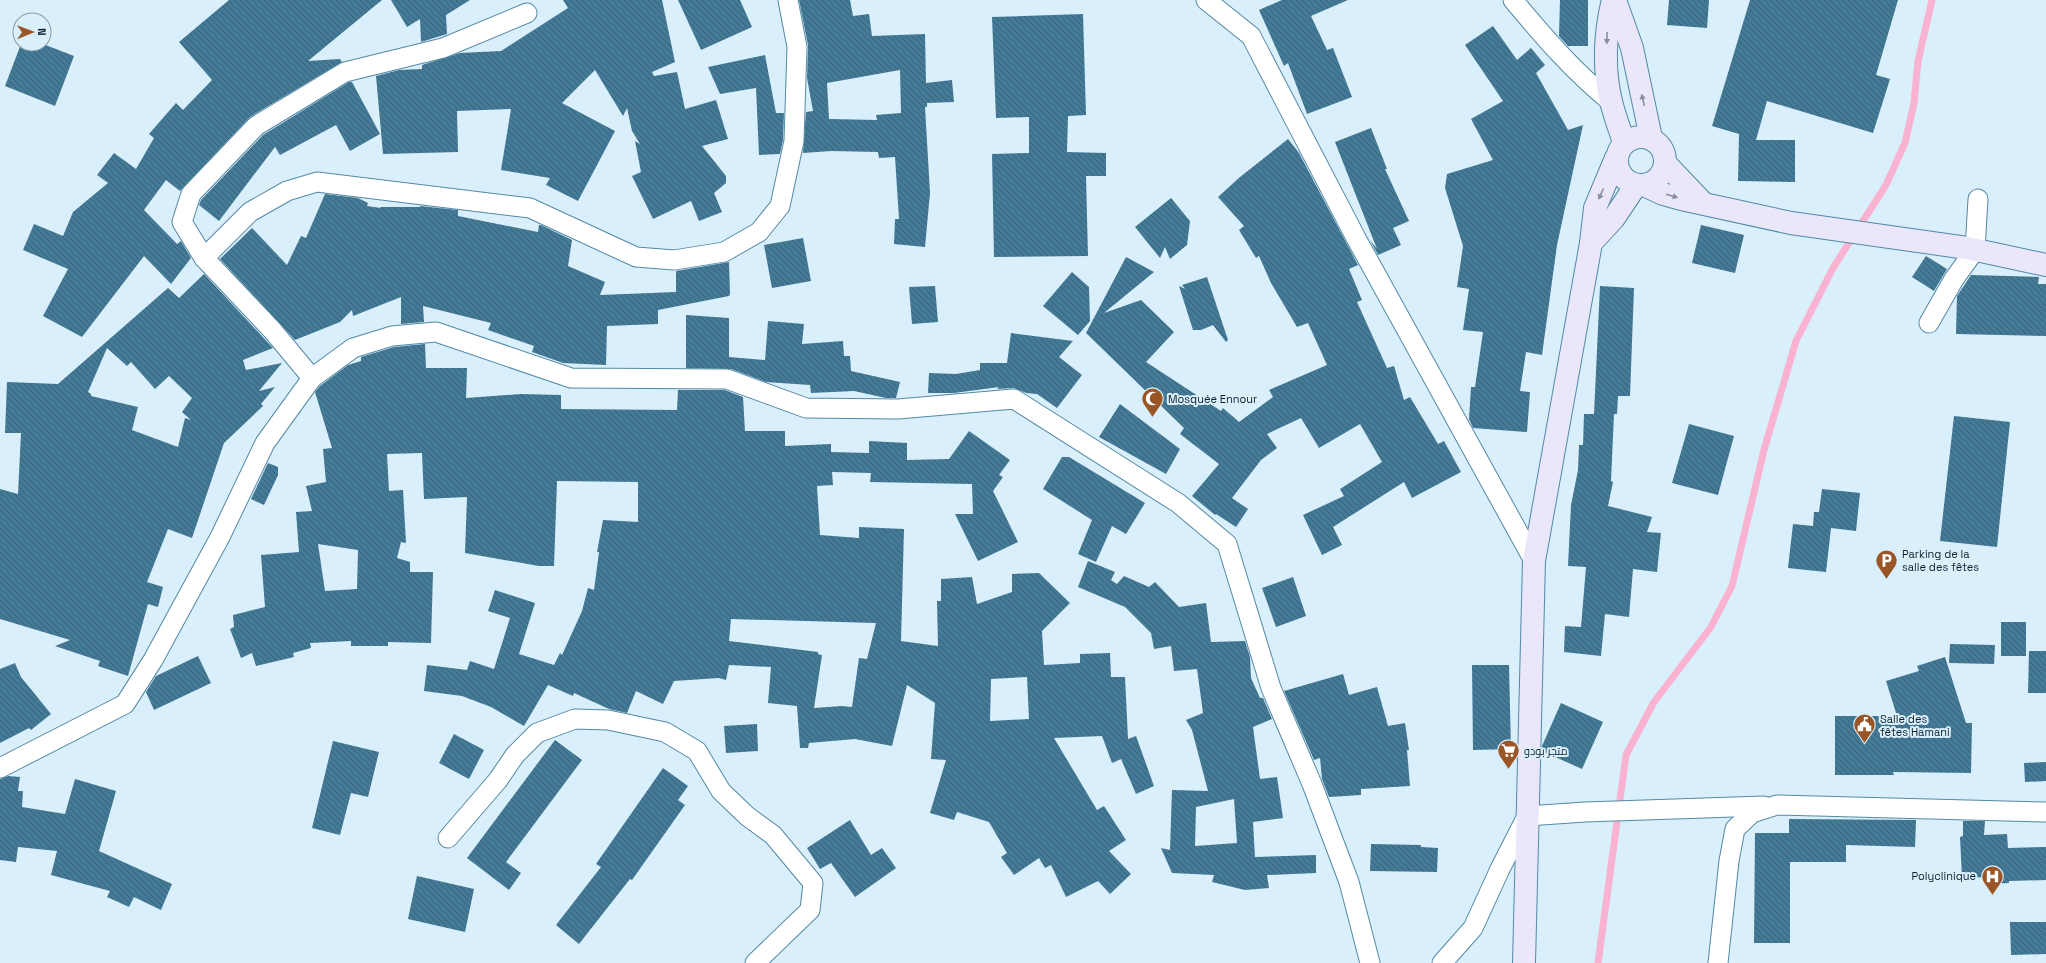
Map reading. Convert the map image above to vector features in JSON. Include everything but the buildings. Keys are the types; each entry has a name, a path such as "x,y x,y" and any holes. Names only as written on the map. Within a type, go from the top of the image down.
{"street":[{"path":"204,258 250,212 287,191 317,182 530,208 636,257 674,260 724,252 759,232 780,206 794,141 797,47 788,0"},
{"path":"1206,0 1251,36 1356,238 1534,561"},
{"path":"1514,0 1549,43 1584,80 1610,101"},
{"path":"1614,0 1608,21 1607,68 1610,101 1620,150 1619,172 1629,182 1662,194 1791,223 1971,249 2046,265"},
{"path":"1614,0 1632,48 1651,138"},
{"path":"312,378 273,331 204,258 182,222 191,194 256,126 345,72 443,48 527,13"},
{"path":"1524,963 1534,561 1591,243 1595,208 1620,150 1637,136 1651,138 1662,148 1665,163 1702,202"},
{"path":"1591,243 1614,218 1640,185 1658,178 1665,163"},
{"path":"1929,323 1971,249 1978,199"},
{"path":"0,768 125,704 153,660 216,544 265,443 312,378 352,348 392,336 436,332 570,378 727,379 806,408 898,409 1014,399 1178,503 1227,544 1271,688 1312,784 1349,882 1370,963"},
{"path":"448,838 498,780 515,754 537,733 575,719 608,720 666,732 697,751 721,791 748,816 773,835 813,883 810,910 754,963"},
{"path":"1527,816 1584,812 1777,805 2046,812"},
{"path":"1718,963 1729,861 1735,829 1752,812 1777,805"},
{"path":"1442,963 1473,928 1500,869 1527,816"}],"waterway":[{"path":"1598,963 1626,755 1654,702 1711,627 1732,586 1764,450 1796,341 1833,268 1886,185 1905,143 1914,103 1918,61 1932,0"}],"place":[{"name":"Mosquée Ennour","path":"1153,418"},
{"name":"Parking de la salle des fêtes","path":"1887,580"},
{"name":"Salle des fêtes Hamani","path":"1864,744"},
{"name":"متجر بودو","path":"1509,770"},
{"name":"Polyclinique","path":"1992,896"}]}
